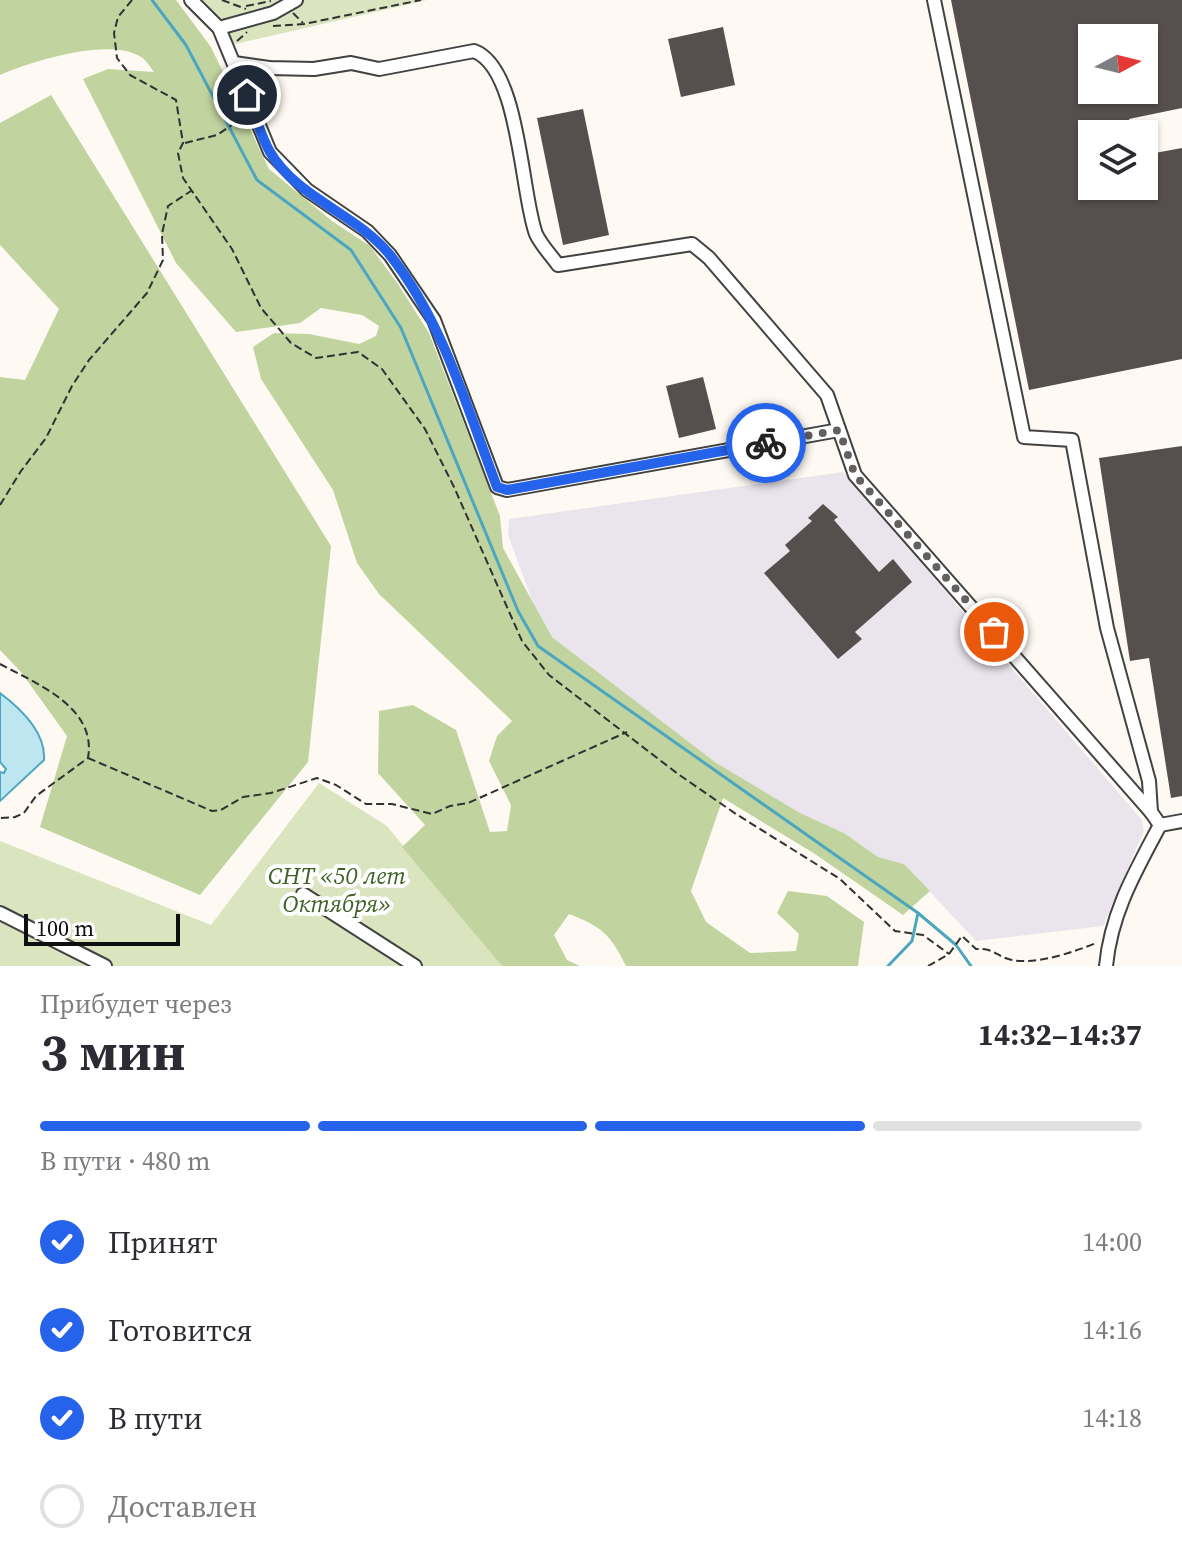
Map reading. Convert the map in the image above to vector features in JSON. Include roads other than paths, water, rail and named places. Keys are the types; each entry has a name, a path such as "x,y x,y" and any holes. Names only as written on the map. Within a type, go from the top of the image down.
{"street":[{"path":"191,0 219,28 270,152 307,190 367,231 390,255 434,320 497,487 507,490 839,430"},
{"path":"934,0 1024,437 1072,440 1107,628 1149,781 1151,812"},
{"path":"219,28 252,20 287,2"},
{"path":"232,59 269,68 314,69 351,63 379,69 474,51 483,54 493,67 517,128 537,235 558,265 692,244 709,258 827,395 855,475 1160,825"},
{"path":"247,95 257,78 269,68"},
{"path":"1160,825 1182,821"},
{"path":"1106,966 1109,938 1120,902 1160,825"},
{"path":"303,894 415,966"},
{"path":"0,913 105,966"}],"water":[{"path":"0,693 23,713 36,730 44,750 44,760 0,801 0,772 4,773 6,769 0,762"}],"waterway":[{"path":"152,0 186,45 257,180 351,250 401,328 518,611 538,646 918,913 956,945 971,966"},
{"path":"888,966 912,941 918,913"}],"park label":[{"name":"СНТ «50 лет Октября»","path":"337,889"}]}
